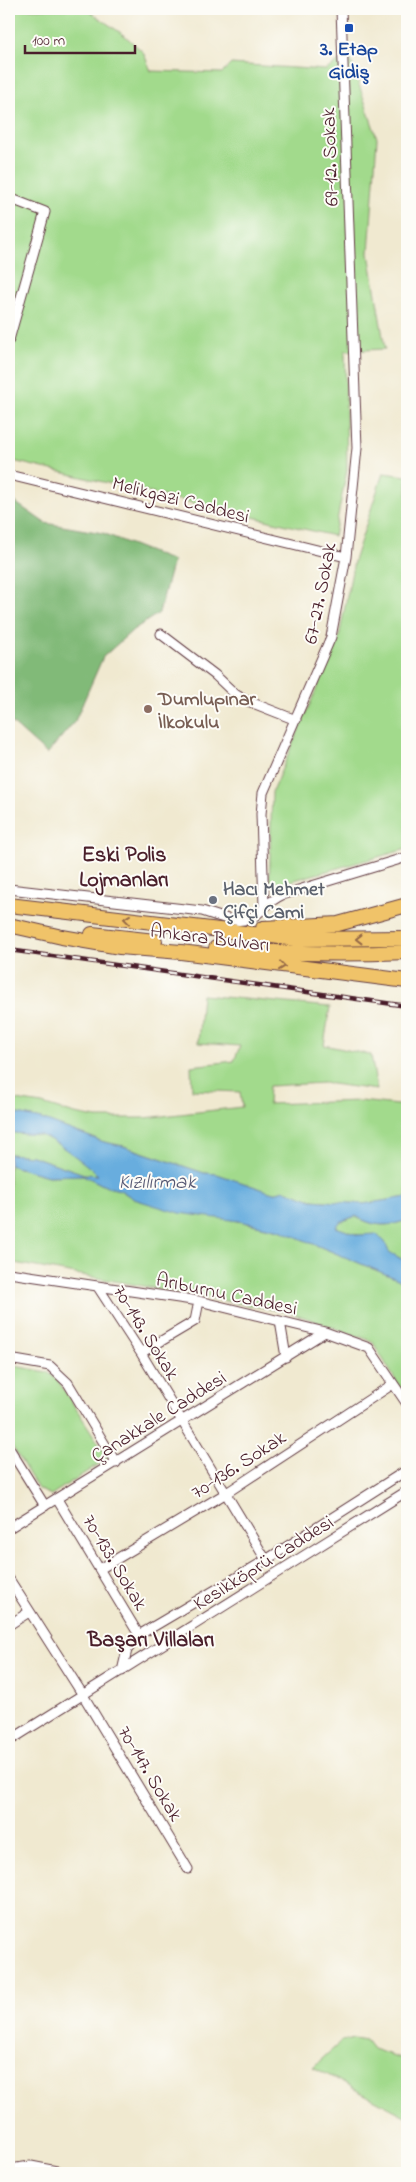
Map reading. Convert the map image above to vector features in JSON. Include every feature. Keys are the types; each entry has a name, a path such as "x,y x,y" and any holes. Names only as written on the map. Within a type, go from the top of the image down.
{"highway":[{"name":"Ankara Bulvarı","path":"9,905 296,939 407,938"},
{"path":"183,926 276,928 338,924 407,905"},
{"name":"Ankara Bulvarı","path":"9,925 270,953 342,955 407,952"},
{"name":"Ankara Bulvarı","path":"9,925 120,947 182,952 407,981"}],"street":[{"name":"69-12. Sokak","path":"341,9 352,304"},
{"path":"9,198 45,212 9,340"},
{"name":"67-27. Sokak","path":"264,906 262,802 266,787 331,637 346,557 357,448 352,304"},
{"name":"Melikgazi Caddesi","path":"9,475 346,557"},
{"path":"161,634 215,674 235,694 245,700 296,720"},
{"path":"9,889 202,911 238,920 254,916 271,900 407,857"},
{"name":"Arıburnu Caddesi","path":"9,1273 199,1301 325,1332 369,1348 407,1404"},
{"name":"70-143. Sokak","path":"98,1287 142,1353 182,1422 228,1492 266,1560"},
{"path":"142,1353 195,1321 199,1301"},
{"path":"280,1321 286,1357"},
{"name":"Çanakkale Caddesi","path":"9,1528 325,1332"},
{"path":"9,1359 50,1366 68,1383 116,1463"},
{"name":"70-136. Sokak","path":"100,1569 228,1492 392,1384"},
{"path":"9,1448 45,1506"},
{"name":"Kesikköprü Caddesi","path":"139,1635 266,1560 407,1470"},
{"name":"Kesikköprü Caddesi","path":"9,1741 407,1491"},
{"name":"70-133. Sokak","path":"57,1499 139,1635 127,1650 122,1671"},
{"path":"266,1560 280,1571"},
{"path":"266,1560 269,1578"},
{"name":"70-147. Sokak","path":"9,1579 83,1695 188,1870"},
{"path":"9,1625 29,1612"},
{"path":"9,2169 31,2166 66,2173"}],"green space":[{"path":"9,9 86,9 124,35 143,52 151,71 222,73 231,64 326,70 349,55 377,138 369,253 385,349 345,351 347,470 334,536 9,460"},
{"path":"383,473 407,476 407,849 269,887 272,792 339,637 354,561"},
{"path":"9,498 45,523 103,533 173,561 159,613 133,630 103,657 75,721 47,754 9,720"},
{"path":"202,995 330,1007 324,1045 371,1055 377,1090 324,1083 269,1086 268,1104 360,1101 407,1106 407,1197 363,1204 312,1200 285,1190 273,1193 217,1174 204,1173 124,1146 104,1142 41,1119 9,1112 9,1099 42,1104 96,1118 145,1118 242,1107 240,1092 192,1090 191,1066 234,1061 240,1046 198,1043"},
{"path":"9,1132 46,1137 70,1152 99,1175 84,1174 32,1156 9,1154"},
{"path":"9,1165 48,1176 83,1175 107,1187 120,1190 134,1199 280,1230 407,1283 407,1399 372,1341 292,1313 9,1262"},
{"path":"356,1216 362,1220 381,1225 407,1220 407,1262 389,1252 385,1242 376,1235 358,1235 335,1227 340,1222"},
{"path":"9,1365 47,1372 57,1379 108,1458 51,1495 38,1489 9,1441"},
{"path":"354,2038 366,2040 373,2049 407,2060 407,2117 313,2067 342,2041"}],"water":[{"name":"Kızılırmak","path":"9,1112 41,1119 104,1142 123,1146 204,1173 217,1174 273,1193 285,1190 312,1200 363,1204 407,1197 407,1220 381,1225 362,1220 356,1216 340,1222 336,1227 358,1235 376,1234 385,1242 389,1252 407,1262 407,1283 280,1230 239,1221 179,1213 134,1199 120,1190 107,1187 83,1175 48,1176 9,1165 9,1154 32,1156 84,1174 98,1175 70,1152 46,1137 9,1132"}],"railway":[{"path":"9,950 407,1006"}],"place":[{"name":"3. Etap Gidiş","path":"349,28"},
{"name":"Dumlupınar İlkokulu","path":"148,709"},
{"name":"Hacı Mehmet Çifçi Cami","path":"213,900"}],"district":[{"name":"Eski Polis Lojmanları","path":"124,866"},
{"name":"Başarı Villaları","path":"151,1638"}]}
